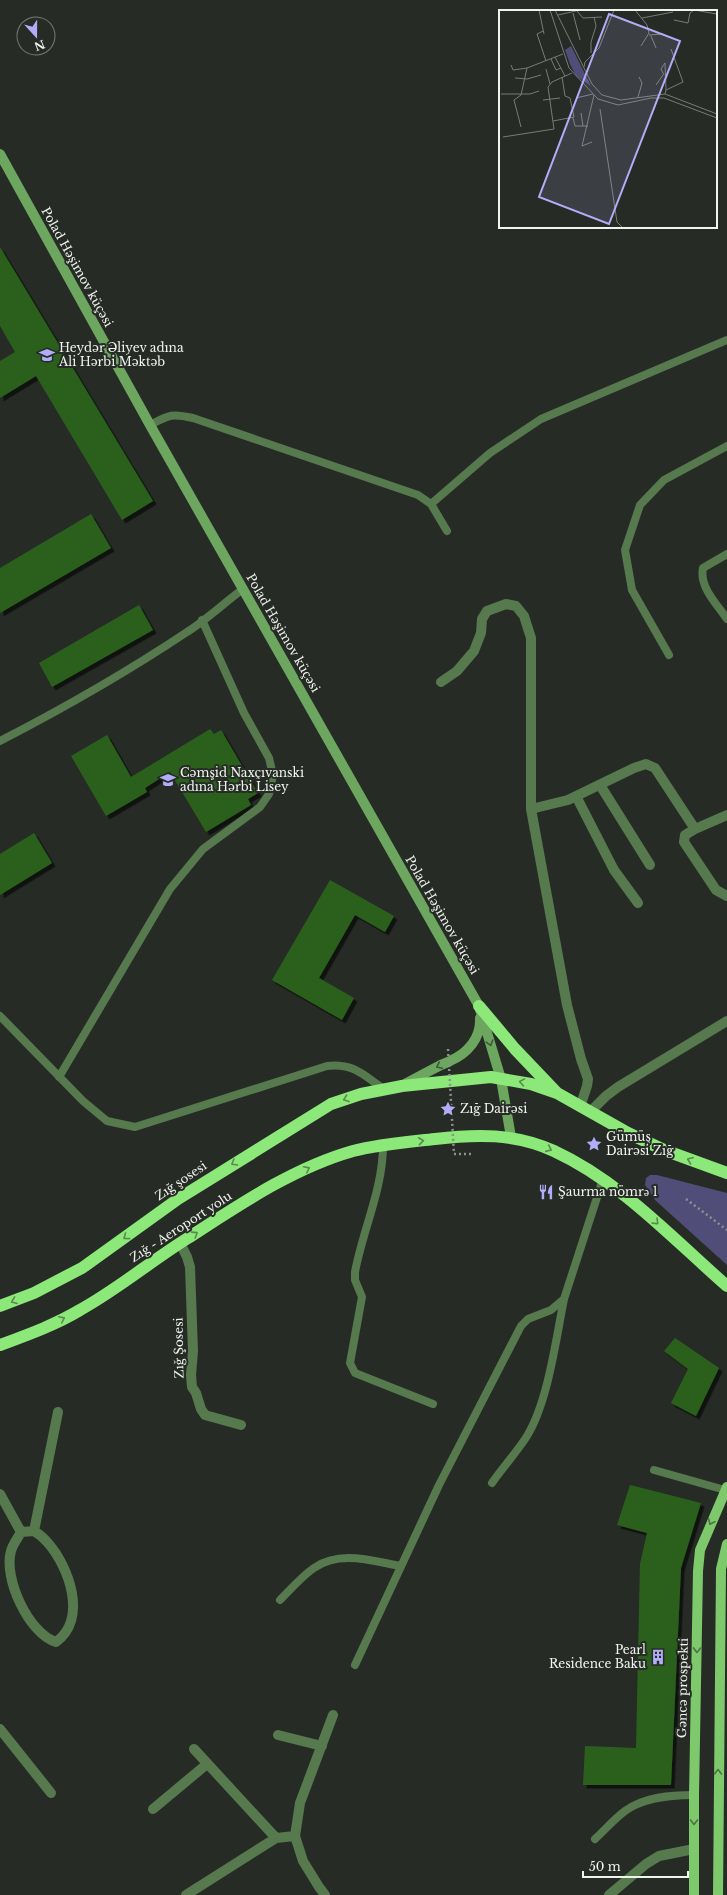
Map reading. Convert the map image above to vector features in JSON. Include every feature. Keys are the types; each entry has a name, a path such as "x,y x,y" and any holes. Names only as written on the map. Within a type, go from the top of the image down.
{"highway":[{"path":"479,1006 515,1049 557,1093 664,1150 727,1173"},
{"name":"Zığ şosesi","path":"0,1306 34,1293 82,1268 190,1191 331,1104 361,1094 384,1089 486,1078 531,1084 557,1093"},
{"name":"Zığ - Aeroport yolu","path":"0,1345 50,1325 78,1311 180,1243 262,1192 309,1168 345,1154 383,1145 458,1136 511,1137 538,1144 555,1152 603,1180 637,1205 727,1286"}],"main road":[{"name":"Gəncə prospekti","path":"694,1895 694,1795 698,1571 700,1550 726,1488"},
{"path":"718,1895 717,1849 722,1569 727,1544"}],"street":[{"name":"Polad Həşimov küçəsi","path":"0,154 150,425 479,1006 501,1079 511,1137"},
{"path":"441,682 457,671 474,651 481,633 482,619 487,611 506,604 516,606 524,616 531,638 530,809 567,1005 581,1059 588,1079 585,1109"},
{"path":"530,809 568,800 634,768 646,764 656,768 695,829"},
{"path":"600,785 650,865"},
{"path":"576,796 614,870 638,903"},
{"path":"727,815 685,835 684,842 716,890 727,896"},
{"path":"402,1086 466,1052 473,1044 479,1031 479,1006"},
{"path":"585,1109 618,1087 727,1021"},
{"name":"Zığ Şosesi","path":"180,1243 190,1267 193,1351 191,1375 192,1387 205,1415 241,1425"},
{"path":"34,1531 58,1412"},
{"path":"0,1494 21,1532"},
{"path":"34,1531 48,1542 68,1577 74,1606 71,1620 63,1637 56,1642 48,1640 29,1619 15,1593 11,1571 11,1551 21,1532 34,1531"},
{"path":"325,1895 303,1861 295,1836 300,1803 333,1714"},
{"path":"0,1729 51,1792"},
{"path":"278,1735 322,1746"},
{"path":"194,1749 276,1838"},
{"path":"153,1809 207,1764"},
{"path":"186,1895 276,1838 295,1836"},
{"path":"609,1895 646,1864 659,1856 694,1849"}],"lane":[{"path":"431,504 490,453 541,419 727,340"},
{"path":"150,425 169,415 178,414 418,495 431,504 447,531"},
{"path":"669,655 632,590 625,550 640,505 664,480 727,446"},
{"path":"727,554 703,568 701,577 705,588 727,619"},
{"path":"0,741 36,722 141,661 189,631 243,589"},
{"path":"59,1077 170,889 203,849 260,807 269,794 273,775 269,758 244,713 202,620"},
{"path":"0,1016 83,1101 107,1121 135,1127 326,1066 346,1065 354,1068 384,1089"},
{"path":"383,1145 383,1162 378,1185 355,1272 355,1280 362,1297 350,1363 354,1373 433,1404"},
{"path":"492,1483 527,1436 535,1420 549,1376 564,1299 603,1180"},
{"path":"354,1665 439,1485 521,1326 528,1319 551,1310 564,1299"},
{"path":"654,1470 726,1488"},
{"path":"280,1600 314,1568 333,1559 353,1557 401,1566"},
{"path":"595,1838 626,1810 637,1805 665,1796 694,1795"}],"path":[{"path":"448,1049 454,1154 471,1154"},
{"path":"686,1199 727,1230"}],"shaded area":[{"path":"650,1175 657,1175 727,1193 727,1265 655,1200 645,1185 646,1178"}],"building":[{"path":"0,247 153,501 122,520 36,376 0,398 0,361 15,352 0,326"},
{"path":"91,514 111,548 0,613 0,568"},
{"path":"139,605 153,630 52,687 39,663"},
{"path":"210,729 214,734 221,730 258,793 248,799 251,805 206,832 170,772 145,788 147,792 106,816 71,756 107,735 131,777"},
{"path":"34,833 52,863 0,895 0,854"},
{"path":"330,880 394,916 385,932 355,915 319,978 354,998 342,1020 272,980"},
{"path":"675,1338 719,1368 696,1416 671,1403 688,1369 664,1351"},
{"name":"Pearl Residence Baku","path":"630,1485 701,1503 681,1568 671,1785 583,1785 585,1746 636,1748 640,1564 647,1533 617,1525"}],"place":[{"name":"Heydər Əliyev adına Ali Hərbi Məktəb","path":"47,355"},
{"name":"Cəmşid Naxçıvanski adına Hərbi Lisey","path":"168,780"},
{"name":"Zığ Dairəsi","path":"448,1109"},
{"name":"Gümüş Dairəsi Zığ","path":"594,1144"},
{"name":"Şaurma nömrә 1","path":"546,1192"},
{"name":"Pearl Residence Baku","path":"658,1657"}]}
